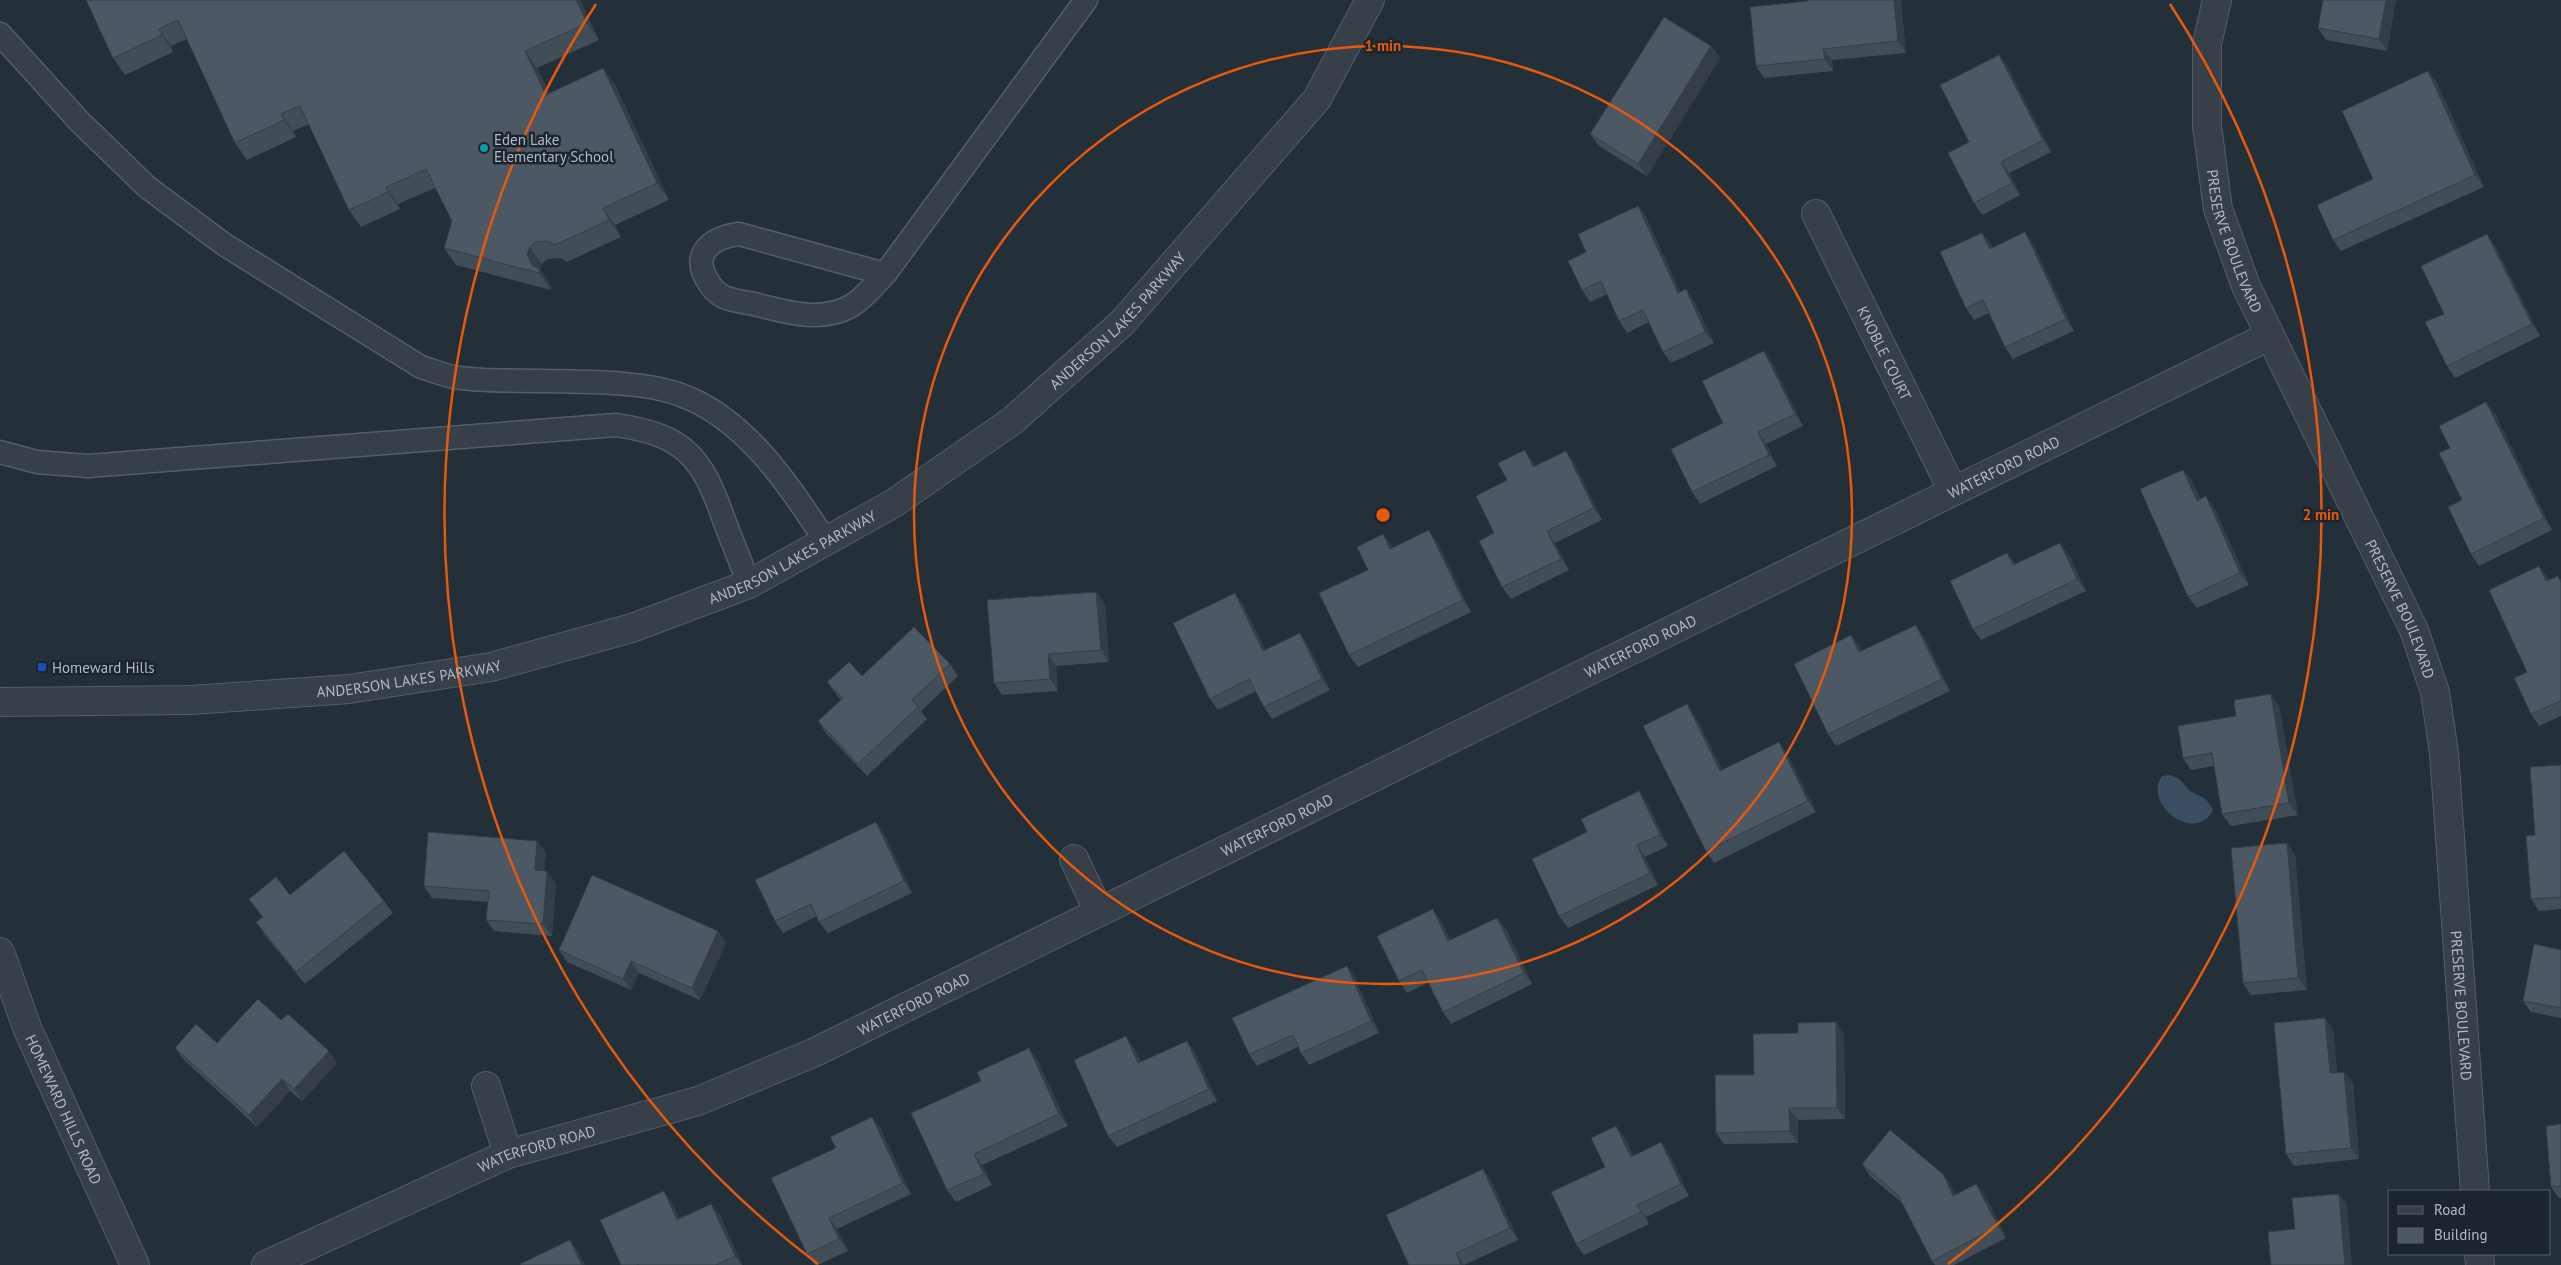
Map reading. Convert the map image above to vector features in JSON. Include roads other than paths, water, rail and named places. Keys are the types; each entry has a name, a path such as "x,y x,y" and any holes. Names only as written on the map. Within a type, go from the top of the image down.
{"street":[{"name":"ANDERSON LAKES PARKWAY","path":"0,702 191,700 349,690 491,667 632,628 749,584 894,503 1012,421 1122,323 1317,99 1370,0"},
{"name":"PRESERVE BOULEVARD","path":"2217,0 2207,44 2207,126 2218,209 2246,286 2269,336 2414,630 2435,692 2444,753 2475,1190"},
{"name":"KNOBLE COURT","path":"1816,214 1953,491"},
{"name":"WATERFORD ROAD","path":"266,1265 508,1154 698,1102 812,1053 2269,336"},
{"path":"1074,859 1099,912"},
{"name":"HOMEWARD HILLS ROAD","path":"0,952 28,1030 135,1265"},
{"path":"486,1086 508,1154"}],"lane":[{"path":"885,274 739,234 722,236 710,244 702,257 702,272 710,287 724,297 800,315 824,314 852,306 885,274 1086,0"},
{"path":"0,34 79,121 147,187 225,245 421,367 454,377 595,382 640,386 681,394 714,411 772,465 792,488 826,542"},
{"path":"0,452 37,462 88,466 616,425 644,429 669,439 688,453 704,470 749,584"}],"water":[{"path":"2170,775 2179,779 2189,790 2208,802 2213,810 2205,820 2195,823 2184,822 2173,817 2165,808 2159,798 2158,787 2162,776"}],"place":[{"name":"Eden Lake Elementary School","path":"484,148"},
{"name":"Homeward Hills","path":"42,667"}]}
